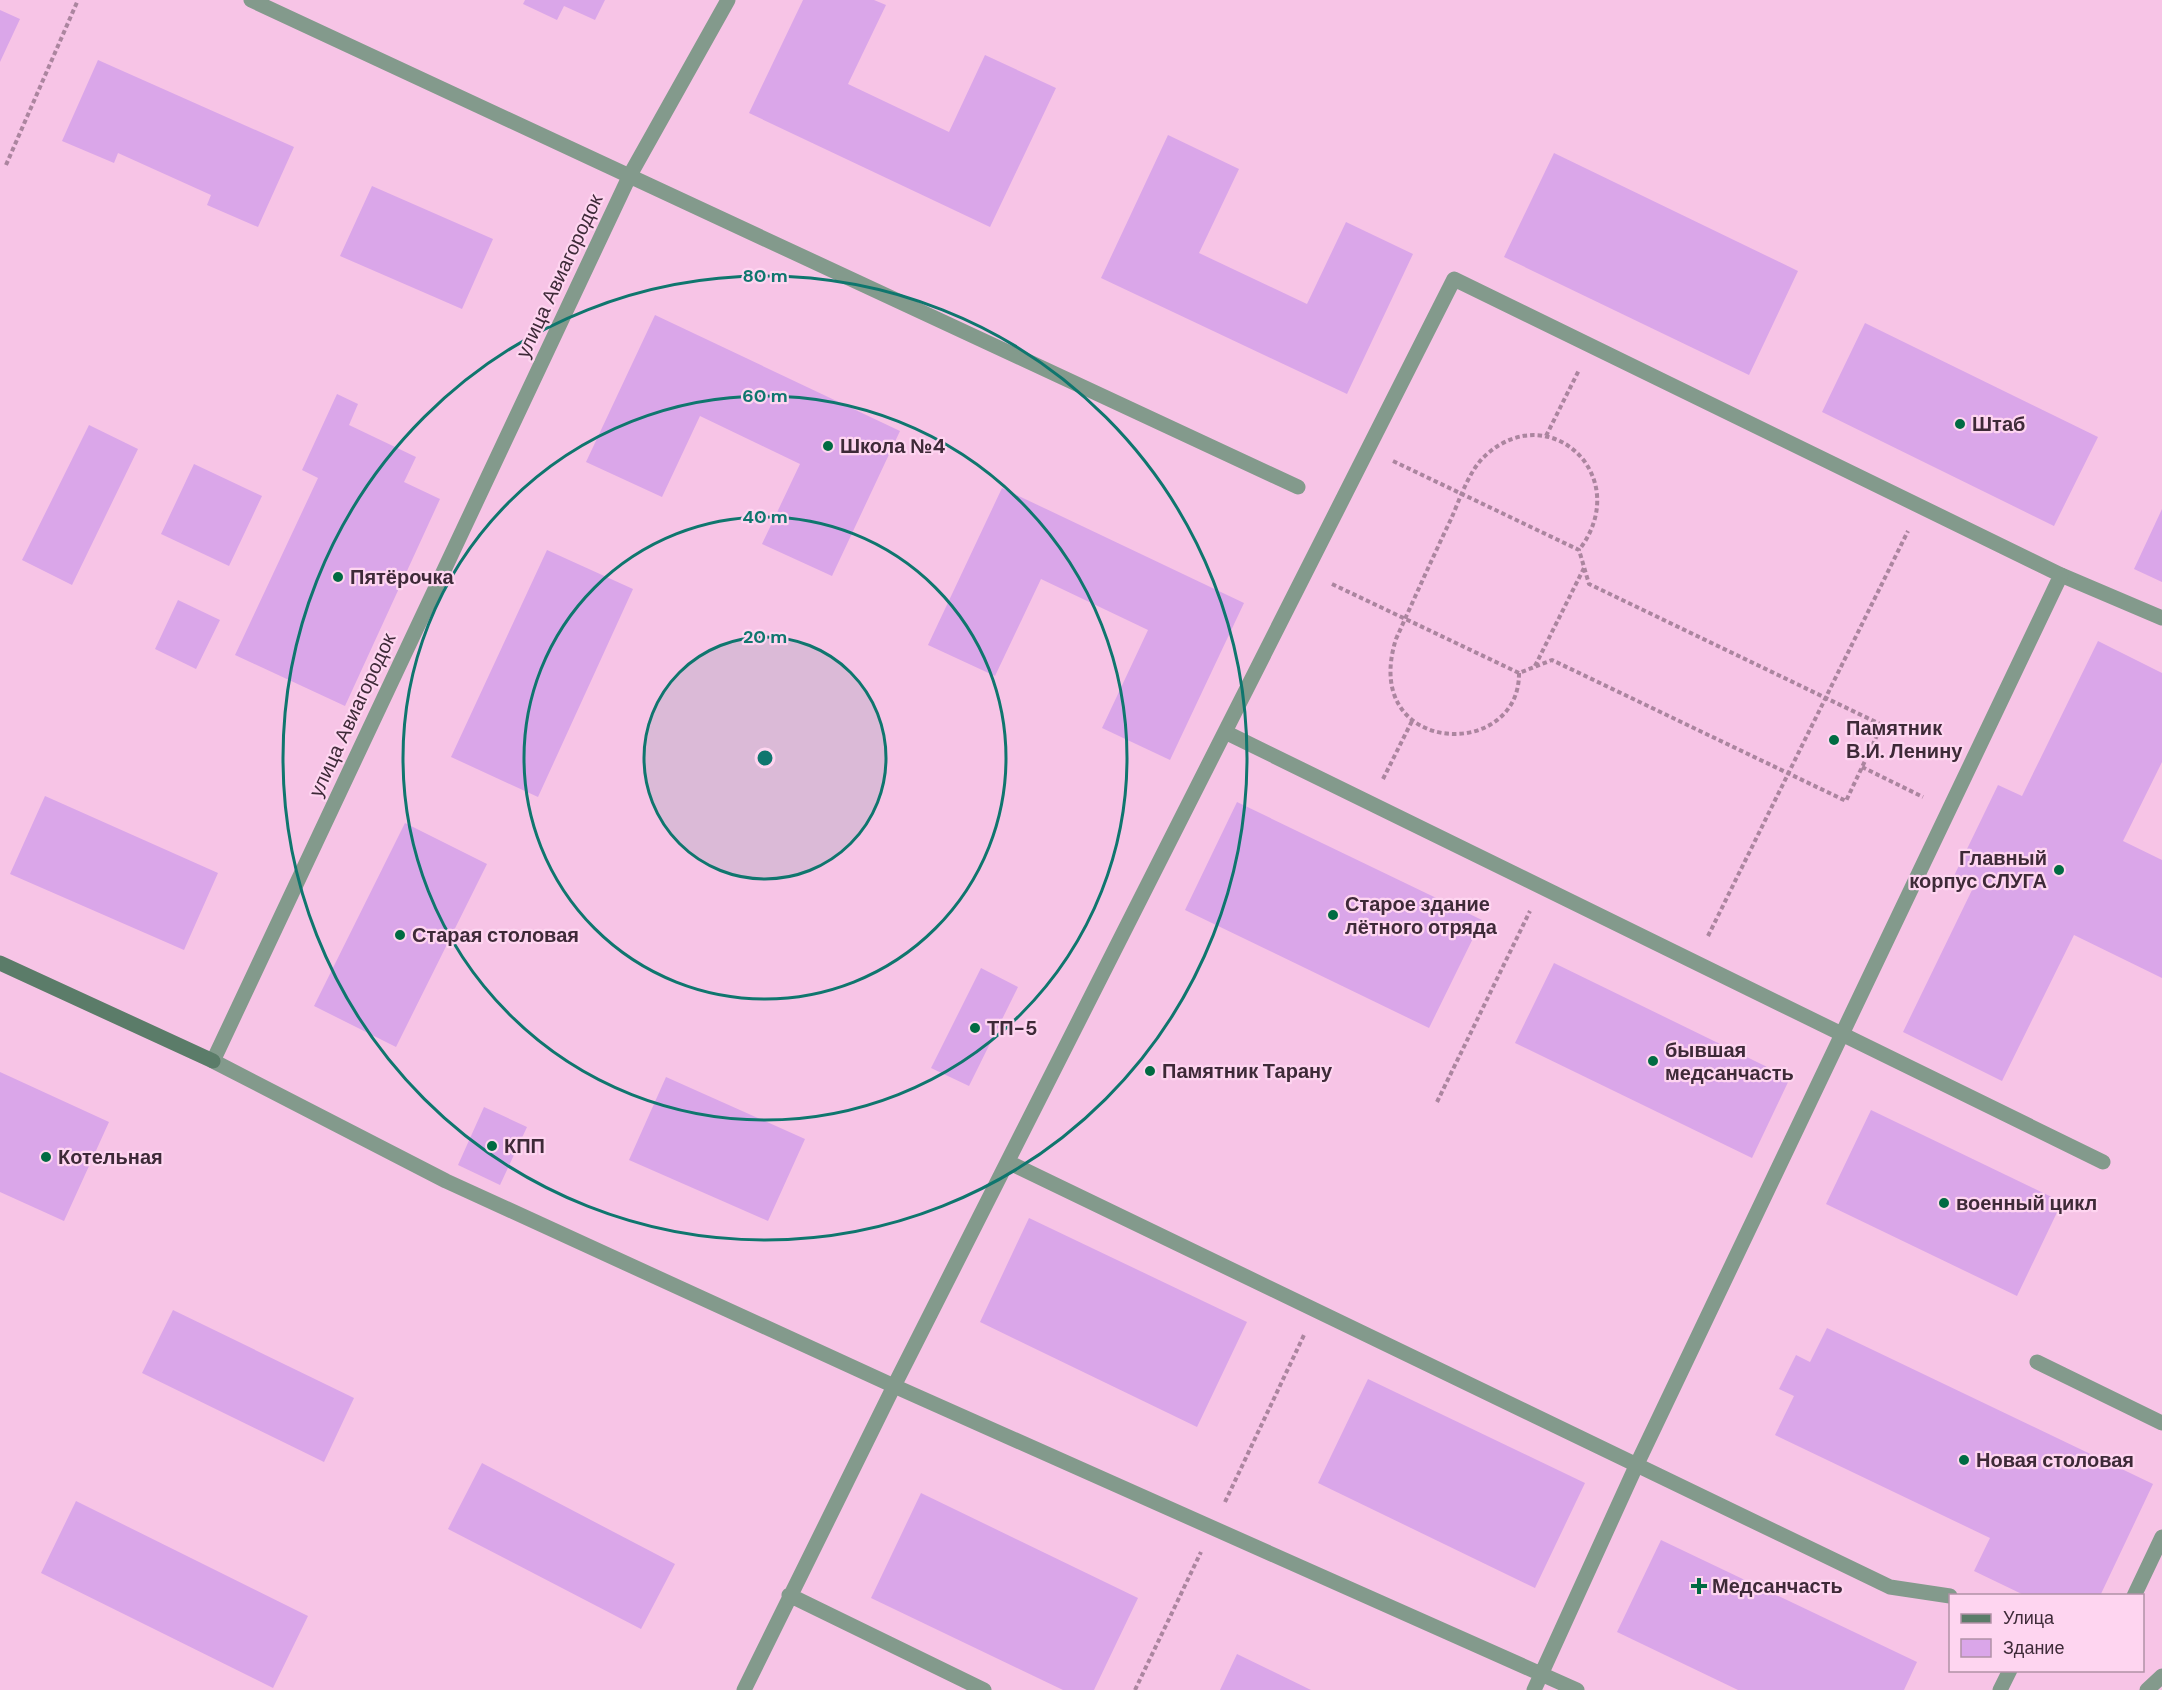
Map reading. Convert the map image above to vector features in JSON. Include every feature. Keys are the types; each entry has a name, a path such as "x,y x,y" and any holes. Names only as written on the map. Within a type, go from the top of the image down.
{"street":[{"path":"251,0 1298,488"},
{"name":"улица Авиагородок","path":"213,1062 630,175 728,0"},
{"path":"744,1690 894,1386 1454,279 2061,575 2162,618"},
{"path":"1534,1690 1637,1464 2061,575"},
{"path":"1225,732 2103,1162"},
{"path":"0,963 213,1062 446,1181 894,1386 1576,1690"},
{"path":"1008,1162 1890,1587 1949,1596"},
{"path":"2037,1362 2162,1423"},
{"path":"2135,1594 2162,1537"},
{"path":"789,1595 984,1690"},
{"path":"2000,1690 2009,1672"},
{"path":"2147,1690 2162,1676"}],"path":[{"path":"6,165 78,0"},
{"path":"1546,436 1592,346"},
{"path":"1306,572 1405,619 1519,673 1552,660 1846,801 1882,725 1589,584 1579,550 1595,524 1599,501 1595,479 1584,459 1567,444 1546,436 1523,436 1501,443 1484,457 1462,494 1405,619 1389,660 1389,683 1397,704 1413,721 1432,732 1455,735 1477,731 1497,720 1511,703 1519,682 1519,673"},
{"path":"1368,450 1579,550"},
{"path":"1696,961 1920,507"},
{"path":"1534,667 1584,567"},
{"path":"1371,802 1413,721"},
{"path":"1862,767 1949,810"},
{"path":"1437,1102 1542,886"}],"building":[{"path":"525,0 605,0 595,20 564,6 557,20 523,4"},
{"path":"803,0 874,0 886,5 848,84 949,132 985,55 1056,88 990,227 749,113"},
{"path":"0,10 20,19 0,62"},
{"path":"98,60 294,147 258,227 207,205 211,195 118,153 114,163 62,141"},
{"path":"1168,135 1239,169 1199,253 1307,304 1346,222 1413,254 1347,394 1101,278"},
{"path":"1554,153 1798,271 1749,375 1504,257"},
{"path":"372,186 493,239 462,309 340,256"},
{"name":"Школа №4","path":"655,315 900,431 832,576 762,544 800,464 700,416 662,497 586,462"},
{"name":"Штаб","path":"1865,323 2098,437 2054,526 1822,412"},
{"name":"Пятёрочка","path":"337,394 358,404 349,425 416,457 404,482 440,499 345,706 235,655 318,478 302,470"},
{"path":"89,425 138,449 72,585 22,560"},
{"path":"194,464 262,496 229,566 161,534"},
{"path":"1002,488 1244,603 1170,760 1102,728 1148,630 1041,579 995,676 928,645"},
{"path":"2162,509 2162,582 2134,569"},
{"path":"547,550 633,589 538,797 451,757"},
{"path":"178,600 220,620 196,669 155,649"},
{"name":"Главный корпус СЛУГА","path":"2098,641 2162,673 2162,762 2123,841 2162,860 2162,978 2074,935 2002,1081 1903,1032 1972,890 1952,880 1998,785 2022,796"},
{"path":"45,796 218,873 184,950 10,874"},
{"name":"Старое здание лётного отряда","path":"1237,802 1482,920 1429,1028 1185,910"},
{"name":"Старая столовая","path":"405,823 487,864 396,1047 314,1006"},
{"name":"бывшая медсанчасть","path":"1554,963 1790,1078 1752,1158 1515,1043"},
{"name":"ТП-5","path":"981,968 1018,987 969,1086 931,1068"},
{"name":"Котельная","path":"0,1072 109,1122 64,1221 0,1192"},
{"path":"666,1077 805,1139 768,1221 629,1160"},
{"name":"КПП","path":"484,1107 527,1127 500,1185 458,1165"},
{"name":"военный цикл","path":"1871,1110 2062,1202 2017,1296 1826,1204"},
{"path":"1029,1218 1247,1322 1197,1427 980,1322"},
{"path":"173,1310 354,1398 324,1462 142,1373"},
{"name":"Новая столовая","path":"1827,1328 2153,1484 2101,1594 2022,1594 1974,1571 1990,1538 1775,1435 1794,1396 1779,1389 1796,1355 1810,1362"},
{"path":"1368,1379 1585,1483 1535,1588 1318,1483"},
{"path":"482,1463 675,1564 641,1629 448,1529"},
{"path":"921,1493 1138,1598 1094,1690 1063,1690 871,1598"},
{"path":"76,1501 308,1616 273,1688 41,1573"},
{"name":"Медсанчасть","path":"1661,1540 1917,1662 1904,1690 1738,1690 1617,1632"},
{"path":"1237,1654 1311,1690 1220,1690"}],"place":[{"name":"Штаб","path":"1960,424"},
{"name":"Школа №4","path":"828,446"},
{"name":"Пятёрочка","path":"338,577"},
{"name":"Памятник В.И. Ленину","path":"1834,740"},
{"name":"Главный корпус СЛУГА","path":"2059,870"},
{"name":"Старое здание лётного отряда","path":"1333,915"},
{"name":"Старая столовая","path":"400,935"},
{"name":"ТП-5","path":"975,1028"},
{"name":"бывшая медсанчасть","path":"1653,1061"},
{"name":"Памятник Тарану","path":"1150,1071"},
{"name":"КПП","path":"492,1146"},
{"name":"Котельная","path":"46,1157"},
{"name":"военный цикл","path":"1944,1203"},
{"name":"Новая столовая","path":"1964,1460"},
{"name":"Медсанчасть","path":"1699,1586"}]}
